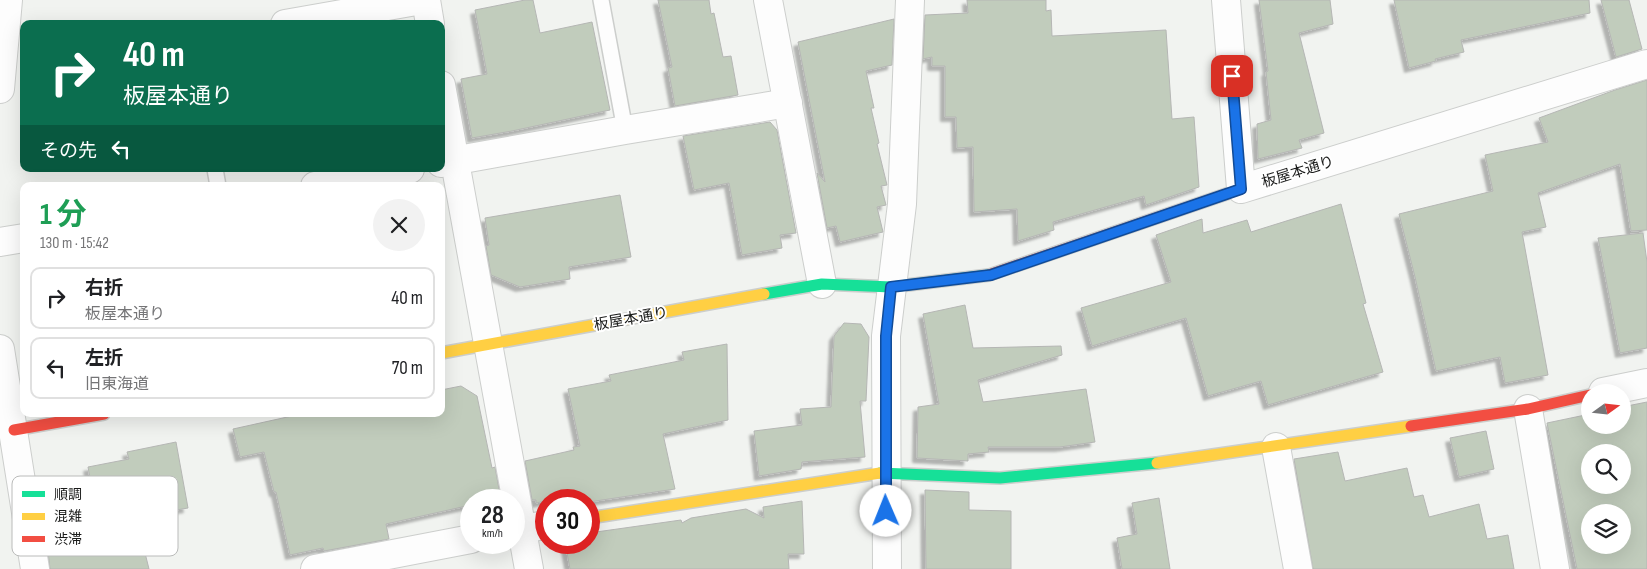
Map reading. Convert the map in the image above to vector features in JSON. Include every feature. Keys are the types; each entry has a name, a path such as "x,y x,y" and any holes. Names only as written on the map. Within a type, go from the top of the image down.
{"street":[{"path":"8,0 9,76"},
{"path":"308,20 422,0"},
{"path":"426,0 429,20"},
{"path":"768,0 822,284"},
{"path":"887,569 886,336 902,204 910,0"},
{"path":"1226,0 1241,189"},
{"name":"板屋本通り","path":"445,352 822,284 891,287 991,275 1241,189 1647,64"},
{"path":"448,162 788,103"},
{"path":"445,129 448,162 527,528 529,569"},
{"path":"337,182 393,172"},
{"path":"0,242 20,239"},
{"path":"0,349 21,476"},
{"path":"1631,386 1647,383"},
{"path":"600,516 886,472 1000,478 1142,465 1528,409 1581,397"},
{"path":"1528,409 1555,569"},
{"path":"14,430 87,417"},
{"path":"1276,447 1298,569"},
{"path":"315,569 460,540"},
{"path":"33,556 35,569"}],"lane":[{"path":"601,0 625,130"}],"building":[{"path":"533,0 540,33 592,22 610,110 472,138 461,79 487,74 475,10"},
{"path":"658,0 709,0 711,14 714,13 723,57 731,56 738,95 675,106 668,68 672,67"},
{"path":"967,0 1046,0 1046,11 1051,10 1052,36 1166,30 1172,119 1194,117 1199,187 1146,205 1144,196 1053,222 1054,230 1018,241 1017,209 974,212 973,147 957,148 956,117 945,117 945,66 932,66 932,57 923,59 925,15 968,13"},
{"path":"1259,0 1330,0 1333,24 1299,33 1324,133 1299,140 1302,148 1258,159 1257,124 1271,120 1266,72 1268,71"},
{"path":"1394,0 1589,0 1590,13 1461,40 1464,52 1409,68"},
{"path":"1601,0 1629,0 1642,49 1616,57"},
{"path":"894,19 892,65 866,71 874,108 871,108 879,143 877,144 887,185 881,186 886,205 877,207 883,232 840,242 836,226 827,228 817,173 825,182 798,42"},
{"path":"1647,80 1647,230 1631,231 1620,164 1538,193 1546,227 1522,232 1548,375 1505,383 1500,357 1436,371 1399,214 1493,191 1485,155 1548,142 1539,118"},
{"path":"770,122 777,130 796,233 780,235 782,248 742,255 729,183 694,190 683,136"},
{"path":"620,195 631,257 569,267 570,279 520,287 491,275 486,246 489,245 485,218"},
{"path":"1341,204 1366,303 1363,304 1383,372 1268,405 1261,381 1208,396 1186,318 1092,346 1081,308 1171,282 1156,235 1202,219 1203,233 1247,220 1251,232"},
{"path":"1643,233 1647,262 1647,348 1620,353 1598,238"},
{"path":"965,305 973,348 1061,346 1062,355 978,380 983,402 1086,389 1095,442 1060,447 988,447 989,452 968,454 968,461 917,458 918,407 939,404 923,314"},
{"path":"844,323 861,324 869,337 866,401 860,401 865,457 802,462 801,469 759,476 754,431 802,425 800,409 831,407 834,336"},
{"path":"727,344 728,420 663,434 675,489 600,500 600,489 535,489 535,500 532,500 525,461 574,450 573,447 580,446 568,389 611,381 609,375 684,360 682,352"},
{"path":"461,386 477,396 492,468 495,467 499,489 460,489 460,507 386,524 389,539 324,551 323,548 290,555 276,492 274,492 264,452 240,457 233,429 287,417 445,417 445,389"},
{"path":"1647,402 1647,569 1577,569 1547,423 1581,416 1581,434 1631,434 1631,405"},
{"path":"1486,431 1494,469 1459,477 1450,438"},
{"path":"176,442 188,508 178,510 178,476 90,476 88,467 129,459 127,452"},
{"path":"1338,452 1345,481 1407,468 1414,497 1423,495 1429,517 1479,504 1487,539 1508,535 1514,569 1313,569 1294,459"},
{"path":"925,490 969,492 969,510 1011,511 1011,569 926,569"},
{"path":"1159,498 1170,569 1122,569 1117,538 1137,534 1132,503"},
{"path":"802,501 804,554 788,554 789,569 570,569 567,554 600,554 600,531 681,520 682,523 691,518 746,509 764,518 763,507"},
{"path":"49,556 146,556 149,569 50,569"}],"traffic: fast":[{"path":"764,294 822,284 891,287 989,275"},
{"path":"880,473 1000,478 1157,463"}],"traffic: slow":[{"path":"445,352 764,294"},
{"path":"1157,463 1411,426"},
{"path":"600,516 880,473"}],"traffic: jam":[{"path":"989,275 1241,189"},
{"path":"1411,426 1528,409 1581,397"},
{"path":"14,430 87,417"}],"route":[{"path":"886,511 886,336 891,287 991,275 1241,189 1232,76"}]}
